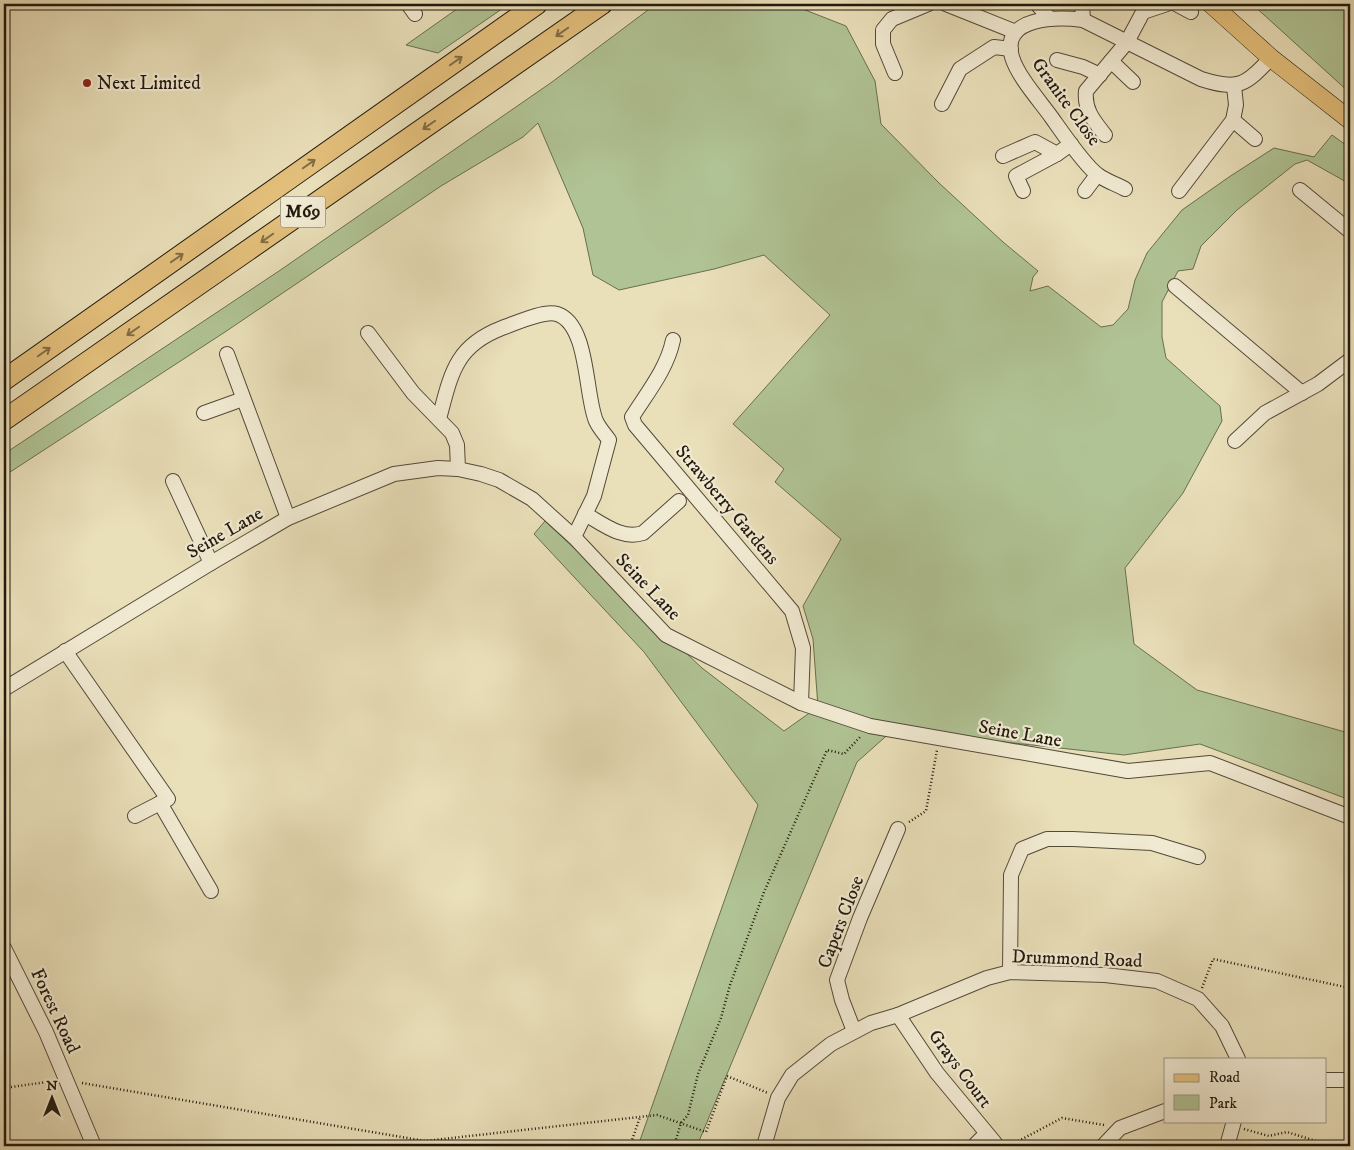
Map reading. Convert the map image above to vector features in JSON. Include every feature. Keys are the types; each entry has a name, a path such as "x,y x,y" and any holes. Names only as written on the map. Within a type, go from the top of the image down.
{"highway":[{"name":"M69","path":"4,380 537,4"},
{"name":"M69","path":"4,420 602,4"}],"main road":[{"path":"1211,4 1272,58 1350,120"}],"street":[{"path":"895,74 883,44 883,30 892,19 928,4"},
{"path":"946,4 1016,32 1024,26 1041,20 1063,17 1082,20 1201,79 1220,85 1234,86 1245,82 1272,58"},
{"path":"1037,4 1050,19"},
{"path":"1082,4 1082,20"},
{"path":"1104,135 1088,112 1085,100 1086,91 1127,42 1143,12 1167,4"},
{"path":"1176,4 1191,12"},
{"name":"Granite Close","path":"1016,32 1011,49 1012,58 1023,78 1071,144 1096,174"},
{"path":"942,104 960,69 994,47 1011,49"},
{"path":"1056,60 1083,67 1100,75"},
{"path":"1111,61 1134,82"},
{"path":"1179,191 1233,120 1236,104 1234,86"},
{"path":"1233,120 1255,139"},
{"path":"1003,156 1035,142 1057,154"},
{"path":"1022,191 1016,176 1057,154 1071,144"},
{"path":"1085,190 1096,174 1125,189"},
{"path":"1300,190 1350,231"},
{"path":"1175,286 1302,393"},
{"path":"439,419 458,360 470,346 500,328 534,316 556,314 564,318 574,330 583,354 596,421 609,440 594,496 574,537"},
{"path":"368,333 413,393 448,427 455,439 458,470"},
{"name":"Strawberry Gardens","path":"673,340 664,366 632,417 635,425 792,611 803,648 801,703"},
{"path":"226,354 288,518"},
{"path":"1235,441 1265,413 1302,393 1350,360"},
{"path":"204,413 243,399"},
{"name":"Seine Lane","path":"4,689 288,518 394,474 438,468 481,474 516,489 532,500 574,537 666,634 801,703 866,725 1128,771 1210,763 1350,817"},
{"path":"173,481 211,563"},
{"path":"585,514 614,530 627,535 636,535 643,533 679,501"},
{"path":"65,651 168,799 135,816"},
{"path":"160,803 211,891"},
{"name":"Capers Close","path":"854,1030 842,1000 837,980 860,918 898,828"},
{"path":"1010,972 1011,874 1022,849 1047,839 1152,843 1198,858"},
{"name":"Forest Road","path":"4,948 46,1032 94,1146"},
{"name":"Drummond Road","path":"764,1146 778,1098 792,1075 831,1044 854,1030 987,978 1010,972 1105,975 1157,981 1198,999 1222,1026 1238,1058"},
{"name":"Grays Court","path":"898,1014 936,1073 992,1142"},
{"path":"1326,1080 1350,1080"},
{"path":"1103,1146 1120,1128 1164,1111"},
{"path":"1227,1146 1233,1124"}],"path":[{"path":"674,1146 681,1123 688,1115 698,1074 721,1018 730,984 764,892 827,750 844,754 866,725"},
{"path":"898,828 926,811 939,739"},
{"path":"1198,999 1213,959 1350,988"},
{"path":"4,1088 66,1080 425,1141 657,1115 706,1132 727,1076 778,1098"},
{"path":"630,1146 640,1116"},
{"path":"992,1142 1062,1118 1120,1128"},
{"path":"1233,1124 1269,1136 1287,1132 1316,1141 1320,1146"}],"green space":[{"path":"464,4 509,4 438,53 406,45"},
{"path":"656,4 790,4 846,26 875,81 881,124 939,183 1003,242 1038,271 1033,277 1030,291 1048,286 1101,327 1113,325 1128,309 1135,280 1147,253 1182,210 1274,148 1314,157 1332,135 1350,148 1350,184 1307,160 1295,164 1237,210 1201,246 1193,269 1178,271 1162,302 1162,337 1166,358 1220,406 1222,421 1183,493 1125,568 1134,644 1197,690 1345,732 1350,731 1350,800 1200,744 1124,755 893,730 857,762 697,1146 638,1146 758,805 644,652 534,534 545,521 702,668 784,731 818,707 813,639 803,606 841,539 775,482 784,469 733,424 830,315 764,255 714,269 619,290 593,275 583,228 538,123 523,137 441,186 225,332 4,476 4,454 279,271 552,82"},
{"path":"1252,4 1350,4 1350,93"}],"place":[{"name":"Next Limited","path":"87,83"}]}
